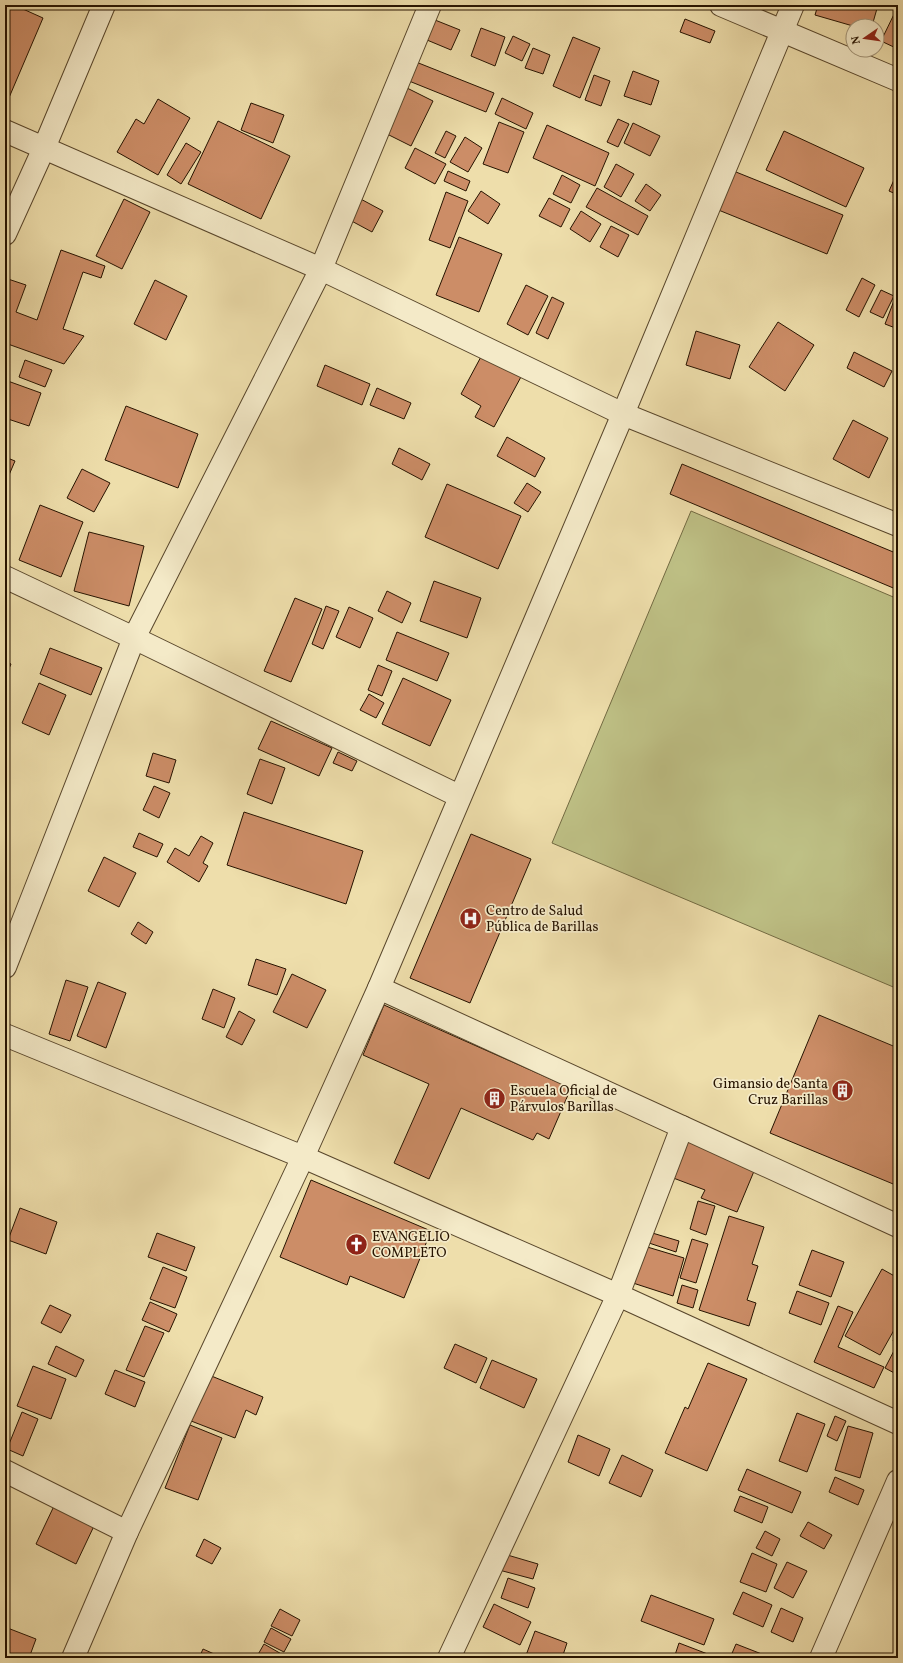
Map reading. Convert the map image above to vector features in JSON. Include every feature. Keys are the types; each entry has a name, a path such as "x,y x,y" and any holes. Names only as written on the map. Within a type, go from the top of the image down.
{"street":[{"path":"5,234 44,148 104,5"},
{"path":"5,967 134,638 321,269 430,5"},
{"path":"721,5 898,80"},
{"path":"73,1658 127,1532 303,1156 379,988 459,796 623,414 793,5"},
{"path":"5,131 321,269 623,414 898,524"},
{"path":"5,577 459,796"},
{"path":"379,988 898,1226"},
{"path":"5,1035 303,1156 618,1295 898,1423"},
{"path":"449,1658 618,1295 682,1127"},
{"path":"5,1472 127,1532"},
{"path":"821,1658 898,1481"}],"green space":[{"path":"691,511 898,599 898,989 552,843"}],"building":[{"path":"5,5 14,5 43,18 5,107"},
{"path":"818,5 878,5 874,18 845,18 845,24 815,15"},
{"path":"898,6 898,49 885,43 885,33"},
{"path":"685,19 715,31 710,43 680,32"},
{"path":"435,20 460,30 451,50 427,40"},
{"path":"481,28 505,37 495,66 471,56"},
{"path":"513,36 530,44 522,61 505,53"},
{"path":"573,37 600,48 580,98 553,86"},
{"path":"533,48 550,55 543,74 525,68"},
{"path":"416,62 494,93 486,112 409,81"},
{"path":"633,71 659,81 651,105 624,96"},
{"path":"594,75 610,81 601,106 585,100"},
{"path":"405,87 433,101 411,146 383,132"},
{"path":"502,98 533,113 526,129 495,114"},
{"path":"158,99 190,118 158,175 117,152 136,119 144,124"},
{"path":"251,103 284,115 273,143 241,130"},
{"path":"618,119 629,124 618,147 607,142"},
{"path":"218,121 290,156 261,219 188,184"},
{"path":"499,122 524,132 508,173 483,164"},
{"path":"633,123 660,136 650,156 624,143"},
{"path":"547,125 609,153 595,186 533,158"},
{"path":"446,131 456,136 445,158 435,153"},
{"path":"784,131 864,168 846,207 766,170"},
{"path":"465,137 482,148 468,172 450,162"},
{"path":"186,143 201,152 181,184 167,175"},
{"path":"415,148 446,164 435,184 405,168"},
{"path":"616,164 634,174 621,197 604,187"},
{"path":"726,168 843,215 827,254 711,207"},
{"path":"448,171 470,181 466,191 444,181"},
{"path":"898,171 898,195 889,191"},
{"path":"562,175 580,185 571,203 553,194"},
{"path":"646,184 661,195 650,211 635,201"},
{"path":"597,188 648,216 638,235 586,207"},
{"path":"481,191 500,204 488,224 468,211"},
{"path":"446,192 468,201 450,248 429,240"},
{"path":"357,197 383,211 372,232 346,218"},
{"path":"549,198 570,209 561,227 539,216"},
{"path":"124,199 150,212 122,269 96,256"},
{"path":"581,211 601,224 590,242 570,229"},
{"path":"611,226 629,235 618,257 600,247"},
{"path":"459,237 502,254 479,312 436,295"},
{"path":"61,250 105,266 101,278 83,272 63,329 84,336 64,364 5,343 5,278 26,285 16,312 37,320"},
{"path":"862,278 875,285 859,317 846,310"},
{"path":"155,280 187,296 166,340 134,324"},
{"path":"526,285 548,296 528,335 507,324"},
{"path":"881,290 894,296 883,318 870,312"},
{"path":"552,297 564,303 548,339 536,333"},
{"path":"895,298 898,299 898,329 885,324"},
{"path":"778,322 814,345 785,391 749,367"},
{"path":"696,331 740,345 730,379 686,365"},
{"path":"854,352 892,371 884,387 847,368"},
{"path":"483,353 522,375 494,427 475,417 481,406 461,394"},
{"path":"25,360 52,370 45,387 19,377"},
{"path":"325,365 370,384 362,405 317,386"},
{"path":"5,380 41,393 29,426 5,418"},
{"path":"377,388 411,403 404,419 370,405"},
{"path":"126,406 198,434 178,488 105,460"},
{"path":"853,420 888,438 869,478 833,459"},
{"path":"507,437 545,458 535,477 497,456"},
{"path":"399,448 430,464 422,480 392,464"},
{"path":"5,457 15,461 6,482 5,481"},
{"path":"682,464 898,554 898,590 670,494"},
{"path":"82,469 110,483 94,512 67,498"},
{"path":"527,483 541,492 528,512 514,503"},
{"path":"447,484 521,516 498,569 425,537"},
{"path":"40,505 83,522 61,577 19,560"},
{"path":"89,532 144,546 129,606 74,591"},
{"path":"434,581 481,598 467,638 420,621"},
{"path":"387,591 411,603 402,623 378,611"},
{"path":"295,598 322,609 291,682 264,671"},
{"path":"326,606 339,611 323,649 312,644"},
{"path":"349,607 373,618 360,648 336,637"},
{"path":"397,632 449,653 437,681 386,660"},
{"path":"50,648 102,668 91,695 40,674"},
{"path":"5,661 11,664 5,678"},
{"path":"378,665 392,671 382,696 368,690"},
{"path":"403,678 451,700 430,746 382,724"},
{"path":"39,683 66,695 49,735 22,723"},
{"path":"369,694 384,703 376,718 360,710"},
{"path":"271,721 332,748 319,776 258,749"},
{"path":"338,752 357,761 352,771 333,763"},
{"path":"153,753 176,760 169,783 146,776"},
{"path":"260,759 285,768 272,804 247,794"},
{"path":"154,786 170,793 159,818 143,810"},
{"path":"244,812 363,851 346,904 227,865"},
{"path":"139,833 163,844 157,857 133,847"},
{"name":"Centro de Salud Pública de Barillas","path":"471,834 531,859 470,1003 410,978"},
{"path":"201,836 213,843 203,863 208,866 199,882 167,862 175,848 189,856"},
{"path":"104,857 136,873 119,907 88,891"},
{"path":"138,922 153,932 146,944 131,934"},
{"path":"256,959 286,969 277,995 248,985"},
{"path":"292,974 326,990 307,1028 273,1012"},
{"path":"66,980 88,987 70,1041 49,1034"},
{"path":"98,982 126,993 106,1048 77,1036"},
{"path":"213,989 235,998 224,1028 202,1019"},
{"name":"Escuela Oficial de Párvulos Barillas","path":"384,1005 571,1088 549,1139 537,1133 533,1140 461,1108 429,1179 394,1163 429,1084 363,1055"},
{"path":"239,1011 255,1020 242,1045 226,1037"},
{"name":"Gimansio de Santa Cruz Barillas","path":"819,1015 898,1048 898,1186 770,1133"},
{"path":"684,1135 757,1164 737,1212 701,1198 705,1190 668,1176"},
{"name":"EVANGELIO COMPLETO","path":"311,1180 431,1231 404,1298 350,1276 347,1285 280,1257"},
{"path":"698,1201 715,1206 706,1235 690,1229"},
{"path":"20,1208 57,1222 46,1254 8,1240"},
{"path":"729,1216 764,1227 752,1264 758,1266 747,1300 756,1303 749,1326 699,1310"},
{"path":"649,1232 679,1241 676,1252 646,1242"},
{"path":"157,1233 195,1247 186,1271 148,1257"},
{"path":"692,1239 708,1244 696,1283 680,1278"},
{"path":"644,1246 684,1258 673,1296 633,1283"},
{"path":"812,1250 844,1262 831,1297 799,1285"},
{"path":"163,1267 187,1277 175,1308 150,1299"},
{"path":"882,1269 898,1278 898,1323 880,1355 845,1336"},
{"path":"682,1285 698,1290 693,1308 677,1303"},
{"path":"797,1291 829,1303 821,1325 789,1313"},
{"path":"150,1302 177,1314 169,1332 142,1320"},
{"path":"50,1305 71,1315 61,1333 41,1323"},
{"path":"838,1306 853,1312 838,1347 884,1367 874,1388 814,1362"},
{"path":"145,1326 164,1333 144,1377 126,1370"},
{"path":"898,1331 898,1343 893,1341"},
{"path":"898,1343 898,1375 885,1368"},
{"path":"455,1344 487,1358 476,1383 444,1368"},
{"path":"56,1346 84,1360 76,1377 48,1364"},
{"path":"492,1360 537,1379 524,1408 480,1388"},
{"path":"708,1363 747,1379 707,1471 665,1453 685,1407 688,1409"},
{"path":"33,1366 66,1379 51,1419 17,1406"},
{"path":"115,1370 145,1382 135,1407 105,1394"},
{"path":"204,1373 263,1397 256,1415 246,1410 235,1438 186,1419"},
{"path":"22,1412 38,1419 23,1456 7,1449"},
{"path":"797,1413 825,1424 807,1472 779,1461"},
{"path":"835,1416 846,1421 837,1441 827,1436"},
{"path":"190,1425 222,1438 198,1500 165,1488"},
{"path":"848,1426 873,1433 860,1478 835,1470"},
{"path":"578,1435 610,1449 599,1476 568,1462"},
{"path":"622,1455 653,1470 641,1497 609,1483"},
{"path":"747,1469 801,1492 792,1513 738,1490"},
{"path":"835,1477 864,1490 858,1505 829,1492"},
{"path":"740,1496 768,1507 762,1523 734,1511"},
{"path":"54,1506 94,1526 76,1564 36,1544"},
{"path":"808,1522 832,1535 824,1549 800,1536"},
{"path":"765,1531 780,1539 772,1556 756,1548"},
{"path":"204,1539 221,1548 212,1564 196,1556"},
{"path":"752,1553 777,1564 766,1592 740,1582"},
{"path":"504,1554 538,1564 533,1579 499,1570"},
{"path":"787,1562 807,1571 793,1598 774,1588"},
{"path":"508,1578 535,1588 528,1608 501,1598"},
{"path":"743,1592 772,1605 763,1627 733,1614"},
{"path":"651,1595 714,1619 704,1645 641,1621"},
{"path":"494,1604 531,1622 520,1645 483,1627"},
{"path":"781,1608 803,1618 793,1642 771,1632"},
{"path":"280,1609 300,1620 292,1636 271,1626"},
{"path":"5,1627 36,1639 29,1658 5,1658"},
{"path":"271,1628 291,1639 284,1652 264,1642"},
{"path":"535,1631 567,1643 562,1658 525,1658"},
{"path":"679,1643 718,1658 674,1658"},
{"path":"264,1644 285,1656 284,1658 256,1658"},
{"path":"736,1644 772,1658 730,1658"},
{"path":"203,1649 223,1658 199,1658"}],"place":[{"name":"Centro de Salud Pública de Barillas","path":"471,918"},
{"name":"Gimansio de Santa Cruz Barillas","path":"843,1091"},
{"name":"Escuela Oficial de Párvulos Barillas","path":"495,1098"},
{"name":"EVANGELIO COMPLETO","path":"356,1244"}]}
